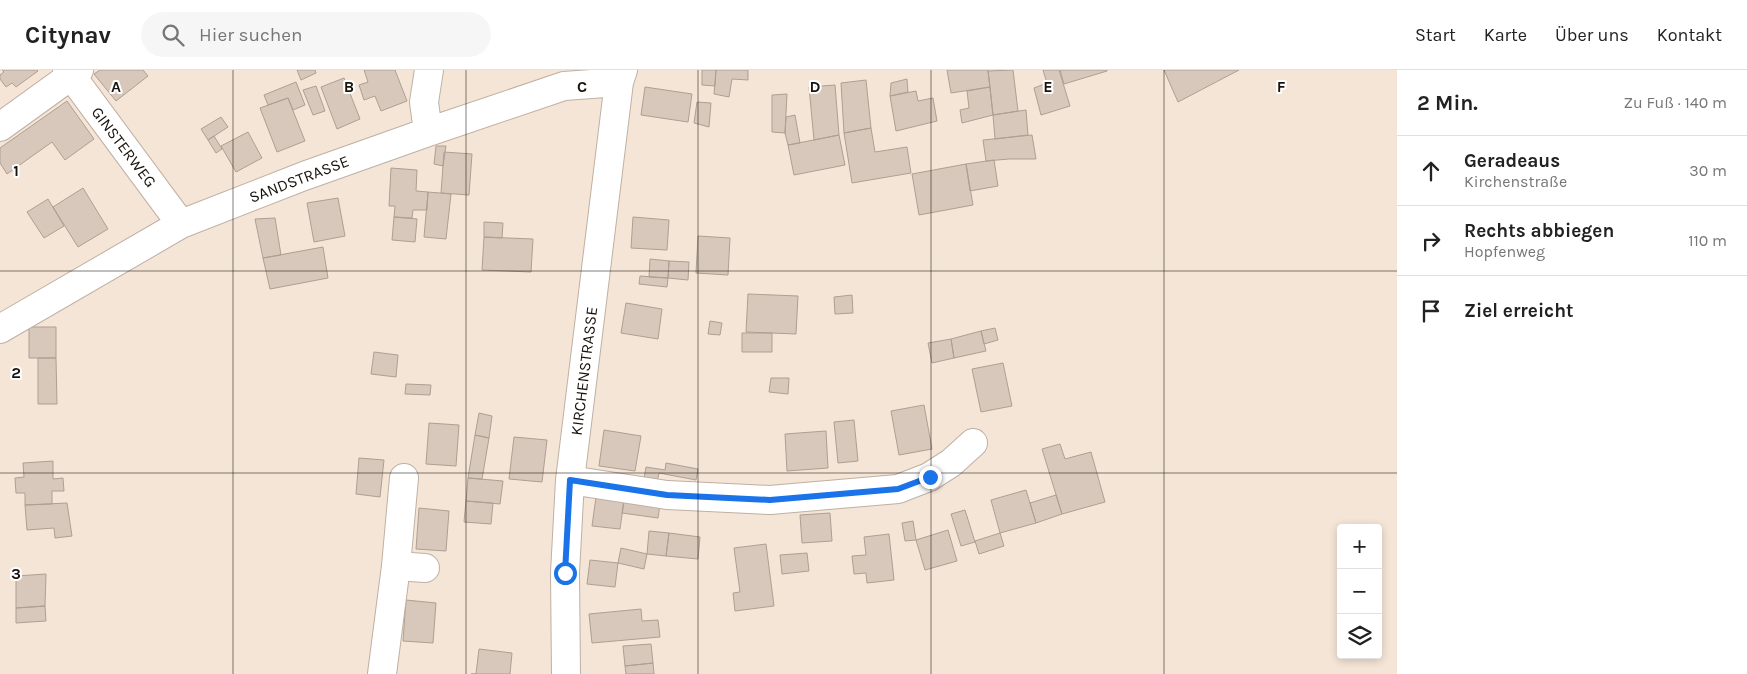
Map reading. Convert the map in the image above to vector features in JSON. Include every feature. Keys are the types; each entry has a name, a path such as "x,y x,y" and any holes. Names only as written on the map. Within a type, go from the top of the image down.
{"street":[{"path":"428,132 424,102 429,70"},
{"path":"0,127 72,72"},
{"name":"GINSTERWEG","path":"72,72 181,224"},
{"name":"SANDSTRASSE","path":"0,329 181,224 304,176 564,86 621,76"},
{"name":"KIRCHENSTRASSE","path":"566,674 565,573 570,480 621,76"},
{"path":"570,480 667,495 770,500 898,489 930,477 951,463 973,444"},
{"path":"382,674 396,566 404,478"},
{"path":"396,566 425,568"}],"building":[{"path":"2,70 38,71 16,87 12,83 6,87 0,79 0,75 4,72"},
{"path":"100,70 143,70 148,76 116,101 94,74"},
{"path":"297,70 315,70 316,73 301,80"},
{"path":"364,70 395,70 407,101 381,111 375,96 364,100 359,85 368,82"},
{"path":"702,70 716,70 715,86 702,85"},
{"path":"716,70 748,70 748,80 732,79 729,97 714,94"},
{"path":"947,70 988,70 990,87 951,93"},
{"path":"1013,70 1018,111 993,115 988,71"},
{"path":"1043,70 1059,70 1070,106 1041,115 1034,88 1047,83"},
{"path":"1060,70 1107,70 1107,71 1064,84"},
{"path":"1164,70 1239,70 1178,102"},
{"path":"344,78 360,119 337,129 321,87"},
{"path":"907,79 908,92 890,96 891,83"},
{"path":"866,80 871,128 844,133 841,83"},
{"path":"296,82 305,105 293,110 288,98 268,105 264,95"},
{"path":"835,85 839,135 814,140 809,87"},
{"path":"316,86 325,111 313,115 303,90"},
{"path":"645,87 692,94 688,122 641,115"},
{"path":"990,87 993,115 962,123 960,110 969,108 967,91"},
{"path":"916,91 918,101 933,98 937,121 896,131 890,96"},
{"path":"787,94 785,133 772,132 772,95"},
{"path":"288,98 305,141 277,152 260,108"},
{"path":"67,101 94,139 65,160 52,142 7,174 0,163 0,148"},
{"path":"697,102 711,103 709,127 694,123"},
{"path":"1026,110 1028,135 995,139 993,115"},
{"path":"795,115 800,143 788,145 785,133 786,117"},
{"path":"221,117 228,127 208,140 201,129"},
{"path":"871,128 875,152 907,147 911,173 852,183 844,133"},
{"path":"248,132 262,158 236,172 221,146"},
{"path":"839,135 845,165 794,175 788,145"},
{"path":"1032,135 1036,159 986,161 983,140"},
{"path":"214,136 222,149 216,153 208,140"},
{"path":"436,146 446,146 443,166 434,164"},
{"path":"444,152 472,154 469,195 441,193"},
{"path":"994,160 998,186 970,191 966,164"},
{"path":"966,164 973,205 919,215 912,174"},
{"path":"391,168 417,170 416,191 428,192 427,210 413,210 412,218 394,217 395,206 389,206"},
{"path":"83,188 108,229 78,247 53,207"},
{"path":"428,192 451,194 446,239 424,237"},
{"path":"338,198 345,236 314,242 307,203"},
{"path":"48,199 64,226 44,238 27,212"},
{"path":"394,217 417,219 415,242 392,240"},
{"path":"633,217 669,220 667,250 631,248"},
{"path":"275,218 281,255 263,258 255,219"},
{"path":"484,222 503,223 502,238 484,237"},
{"path":"698,236 730,238 728,275 696,273"},
{"path":"484,237 533,239 531,272 482,270"},
{"path":"323,247 328,278 270,289 263,258"},
{"path":"650,259 669,261 668,278 649,277"},
{"path":"669,261 689,262 688,280 668,278"},
{"path":"640,276 668,278 667,287 639,284"},
{"path":"748,294 798,296 796,334 746,332"},
{"path":"852,295 853,313 835,314 834,297"},
{"path":"626,303 662,309 658,339 621,333"},
{"path":"710,321 722,323 720,335 708,334"},
{"path":"29,327 56,327 56,358 29,358"},
{"path":"995,328 998,340 984,344 981,331"},
{"path":"981,331 986,351 954,358 951,339"},
{"path":"742,333 772,333 772,352 742,352"},
{"path":"951,339 954,358 932,363 928,343"},
{"path":"374,352 398,355 396,377 371,374"},
{"path":"38,358 56,358 57,404 38,404"},
{"path":"1003,363 1012,406 981,412 972,369"},
{"path":"771,378 789,378 788,394 769,392"},
{"path":"406,384 431,385 430,395 405,394"},
{"path":"924,405 932,449 899,455 891,411"},
{"path":"479,413 492,416 489,438 475,435"},
{"path":"854,420 858,461 838,463 834,422"},
{"path":"429,423 459,425 456,466 426,464"},
{"path":"604,430 641,436 635,471 599,466"},
{"path":"826,431 828,468 787,471 785,434"},
{"path":"475,435 489,438 482,479 468,478"},
{"path":"514,437 547,440 542,482 509,479"},
{"path":"1060,444 1065,459 1091,452 1105,502 1062,514 1042,449"},
{"path":"359,458 384,460 380,497 356,494"},
{"path":"53,461 53,479 63,478 64,491 52,491 52,504 25,505 25,493 16,493 15,478 24,477 23,463"},
{"path":"666,463 698,469 696,480 659,473 657,482 644,479 646,467 665,470"},
{"path":"468,478 503,481 500,504 466,501"},
{"path":"1026,490 1036,523 1000,533 991,500"},
{"path":"625,493 661,498 658,518 622,513"},
{"path":"1056,495 1062,514 1036,523 1030,503"},
{"path":"596,497 624,501 620,529 592,526"},
{"path":"466,501 493,503 491,524 464,522"},
{"path":"67,503 72,536 55,538 54,528 27,530 25,505"},
{"path":"419,508 449,511 446,551 416,549"},
{"path":"965,510 975,542 961,546 951,514"},
{"path":"830,513 832,541 802,543 800,515"},
{"path":"913,521 916,540 905,541 902,523"},
{"path":"948,530 957,561 925,570 916,540"},
{"path":"649,531 669,533 666,556 647,554"},
{"path":"669,533 700,537 698,559 666,556"},
{"path":"1000,533 1004,546 979,554 975,541"},
{"path":"889,534 894,580 867,583 866,573 854,574 852,556 866,555 864,537"},
{"path":"766,544 774,606 735,611 733,593 740,592 734,548"},
{"path":"621,548 647,554 644,569 618,563"},
{"path":"807,553 809,571 782,574 780,555"},
{"path":"590,560 618,563 615,587 587,584"},
{"path":"46,574 45,606 16,608 16,576"},
{"path":"406,600 436,603 433,643 403,641"},
{"path":"45,606 46,621 16,623 16,608"},
{"path":"641,609 642,621 658,620 660,637 592,643 589,614"},
{"path":"651,644 653,663 625,666 623,646"},
{"path":"479,649 512,653 510,674 476,674"},
{"path":"653,663 654,674 626,674 625,666"}],"route":[{"path":"565,573 570,480 667,495 770,500 898,489 930,477"}]}
